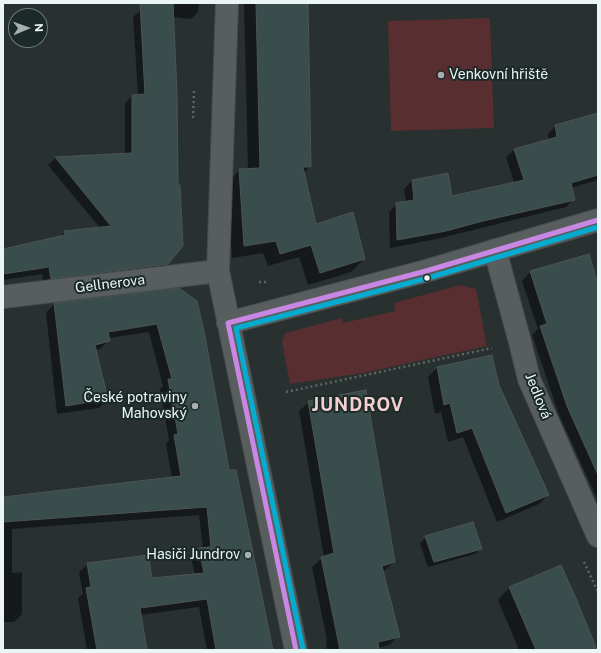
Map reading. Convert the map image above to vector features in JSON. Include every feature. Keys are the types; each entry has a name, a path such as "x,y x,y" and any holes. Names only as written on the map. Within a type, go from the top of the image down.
{"street":[{"path":"227,3 218,271 296,650"},
{"path":"228,323 426,271 598,220"},
{"name":"Jedlová","path":"495,250 529,379 598,536"},
{"name":"Gellnerova","path":"3,297 218,271"}],"path":[{"path":"286,392 520,342"}],"shaded area":[{"name":"Venkovní hřiště","path":"490,18 494,128 391,131 388,21"},
{"path":"460,285 476,289 487,346 363,373 290,384 282,342 285,333 342,318 343,323 395,311 394,303"}],"building":[{"path":"140,3 173,3 177,92 178,185 180,185 183,246 168,264 51,279 49,267 3,274 3,249 65,235 64,231 111,226 55,157 132,153 132,95 145,94"},
{"path":"256,3 308,3 311,167 303,167 316,224 353,212 365,259 320,273 311,245 280,254 276,241 244,246 239,169 260,168"},
{"path":"598,113 598,175 571,183 575,200 446,231 397,240 396,203 414,200 412,180 448,173 452,196 524,180 514,149 557,137 555,125"},
{"path":"589,254 598,285 598,475 567,406 540,326 547,324 530,271"},
{"path":"179,288 197,301 205,336 229,470 236,470 273,650 216,650 207,599 140,608 147,650 97,650 86,588 91,587 87,563 148,555 152,578 204,573 199,548 211,547 207,507 3,522 3,497 181,476 174,435 178,434 168,379 172,379 157,324 108,332 110,341 95,345 108,399 66,406 54,303"},
{"path":"492,355 499,385 549,495 506,513 472,428 457,433 450,403 444,405 437,367"},
{"path":"366,390 395,562 382,566 400,637 378,642 379,650 340,650 321,557 334,553 308,401"},
{"path":"473,522 482,549 434,562 425,536"},
{"path":"561,565 597,650 536,650 509,587"}],"transit line":[{"path":"296,650 228,323 426,271 598,220"},
{"path":"303,649 236,328 428,278 598,227"}],"place":[{"name":"Venkovní hřiště","path":"441,75"},
{"name":"České potraviny Mahovský","path":"195,406"},
{"name":"Hasiči Jundrov","path":"248,555"}],"district":[{"name":"JUNDROV","path":"358,405"}]}
